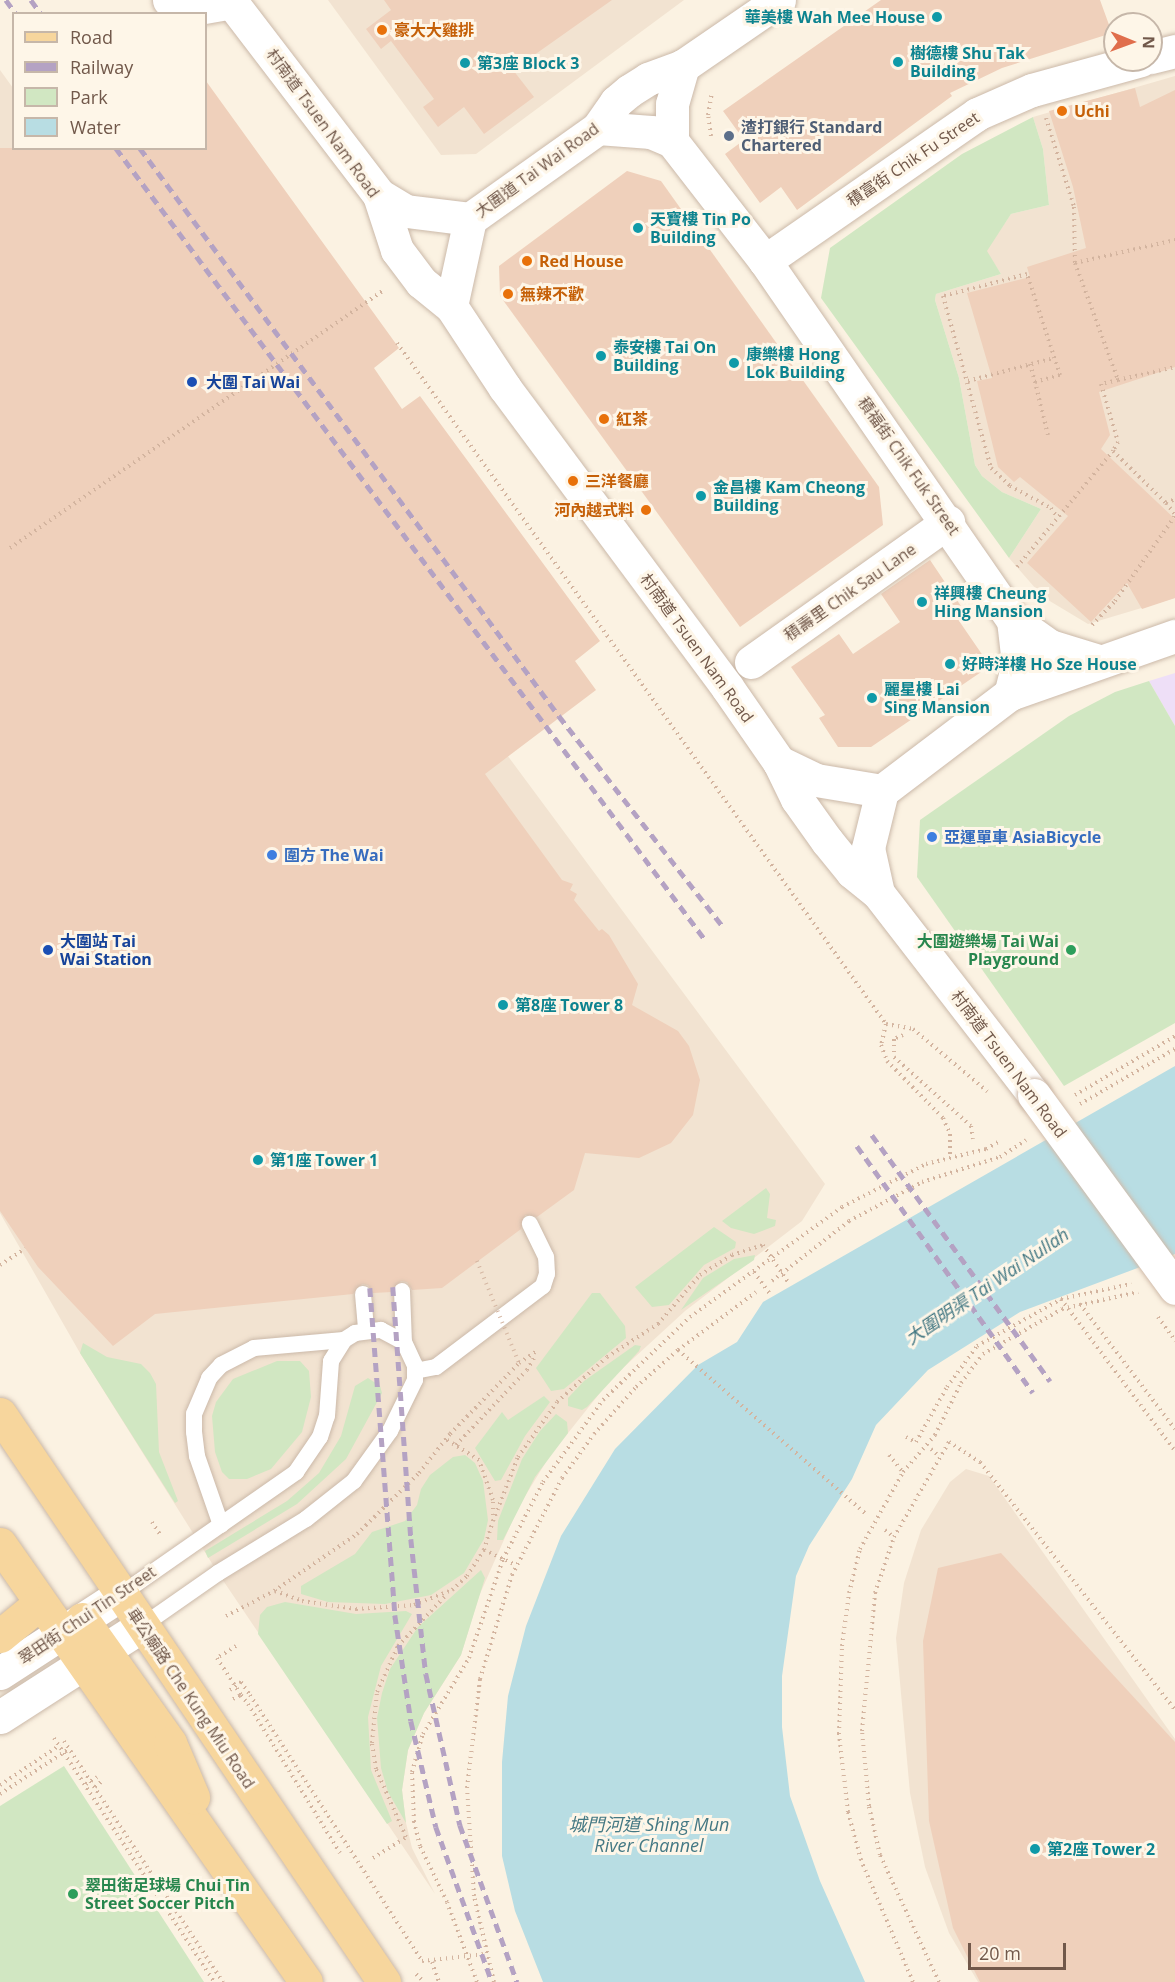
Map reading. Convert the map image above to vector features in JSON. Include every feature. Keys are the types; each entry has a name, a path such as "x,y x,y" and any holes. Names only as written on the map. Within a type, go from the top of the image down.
{"main road":[{"name":"車公廟路 Che Kung Miu Road","path":"0,1414 120,1595 384,1982"},
{"path":"0,1544 40,1604 72,1626 216,1851 306,1982"},
{"path":"0,1636 40,1604"}],"street":[{"name":"村南道 Tsuen Nam Road","path":"170,0 193,9 230,1 379,195 398,250 421,282 451,306 484,360 779,762 797,799 827,841 852,872 878,893 1035,1095 1175,1288"},
{"name":"大圍道 Tai Wai Road","path":"451,306 470,219 598,128 616,102 629,92 648,79 683,66 779,0"},
{"path":"598,128 651,132 672,141 672,104 683,66"},
{"name":"積富街 Chik Fu Street","path":"765,261 977,114 1032,90 1103,70"},
{"name":"積福街 Chik Fuk Street","path":"672,141 765,261 948,522 1013,620 1050,646 1099,661"},
{"name":"大圍道 Tai Wai Road","path":"379,195 406,211 470,219"},
{"name":"積壽里 Chik Sau Lane","path":"751,662 948,522"},
{"name":"積福街 Chik Fuk Street","path":"1010,694 1018,663 1013,620"},
{"path":"878,893 868,848 882,791 1010,694 1175,636"},
{"path":"779,762 816,780 882,791"},
{"name":"翠田街 Chui Tin Street","path":"0,1673 120,1595"},
{"path":"0,1717 142,1626"}],"lane":[{"path":"415,1371 436,1367 543,1286 548,1274 546,1257 530,1224"},
{"path":"142,1626 218,1573 306,1519 354,1481 390,1431 410,1392 415,1371 404,1342 402,1291"},
{"path":"363,1294 366,1330"},
{"path":"221,1525 197,1456 194,1432 199,1395 209,1378 221,1365 254,1348 344,1340 366,1330 381,1330 404,1342"},
{"name":"翠田街 Chui Tin Street","path":"120,1595 172,1556 221,1525 296,1472 310,1455 327,1416 331,1361 344,1340"}],"path":[{"path":"1042,106 1074,207 1075,263 1118,380"},
{"path":"1075,263 1175,240"},
{"path":"1035,382 1060,375 1027,274 943,296 991,468 1010,486 1051,508 1058,517"},
{"path":"10,548 383,291"},
{"path":"397,343 885,1024 913,1029 993,1097"},
{"path":"968,381 1054,358"},
{"path":"1030,364 1048,435"},
{"path":"1012,573 1118,442 1101,384 1175,367"},
{"path":"1085,631 1115,601 1175,515 1113,451"},
{"path":"1166,504 1175,499"},
{"path":"885,1024 881,1045 887,1061 943,1118 950,1134 950,1158"},
{"path":"903,1035 894,1039 894,1057 971,1126 973,1139"},
{"path":"1073,1096 1175,1036"},
{"path":"1070,1111 1175,1049"},
{"path":"772,1281 849,1221 922,1182 1000,1157 1030,1137"},
{"path":"477,1982 420,1846 414,1822 412,1772 431,1717 469,1658 503,1559 543,1482 603,1400 690,1317 842,1207 926,1164 998,1142"},
{"path":"373,1858 406,1837 376,1769 372,1743 377,1692 398,1646 467,1576 484,1550 518,1457 556,1402 607,1357 658,1324 700,1275 732,1255 763,1245 788,1282"},
{"path":"0,1265 25,1249"},
{"path":"477,1261 519,1363"},
{"path":"753,1272 770,1294"},
{"path":"906,1437 913,1442 919,1440 947,1387 977,1346 1062,1299 1141,1282"},
{"path":"913,1982 861,1860 848,1812 839,1734 849,1593 860,1550 903,1472 935,1436 961,1383 983,1354 1068,1308 1140,1291"},
{"path":"494,1982 486,1954 468,1842 471,1733 494,1626 517,1565 557,1488 594,1434 636,1387 678,1350 756,1292"},
{"path":"1062,1299 1175,1451"},
{"path":"1080,1304 1175,1429"},
{"path":"226,1616 274,1591 357,1534 404,1489 445,1439 519,1363 538,1350 527,1371 456,1445"},
{"path":"678,1350 866,1514"},
{"path":"445,1439 479,1460 493,1500 493,1521"},
{"path":"939,1982 880,1855 869,1806 862,1731 867,1651 875,1593 894,1537 949,1442 980,1462 1175,1710"},
{"path":"931,1449 939,1456"},
{"path":"889,1455 903,1472"},
{"path":"885,1530 894,1537"},
{"path":"484,1550 517,1565"},
{"path":"274,1591 303,1601 356,1610 414,1605 452,1590"},
{"path":"236,1646 217,1658 342,1857"},
{"path":"230,1690 241,1682 422,1961 432,1962 486,1954"},
{"path":"233,1699 241,1695"},
{"path":"54,1738 214,1982"},
{"path":"64,1741 223,1982"},
{"path":"0,1785 60,1745"},
{"path":"0,1794 69,1749"},
{"path":"86,1784 97,1777"},
{"path":"95,1787 101,1782"},
{"path":"432,1962 439,1982"}],"shaded area":[{"path":"328,0 684,0 476,154 441,155"},
{"path":"0,70 12,87 12,150 59,150 825,1184 802,1221 685,1311 611,1379 549,1457 519,1506 479,1596 461,1655 424,1713 408,1750 402,1790 406,1823 412,1848 435,1894 218,1573 80,1353 0,1213"},
{"path":"1175,76 1175,598 1088,624 1043,597 1009,558 1041,509 1002,492 982,476 975,465 959,378 935,300 936,294 1001,274 986,251 1011,214 1049,205 1043,149 1033,117"},
{"path":"1175,673 1175,726 1149,681"},
{"path":"966,1469 989,1476 1175,1739 1175,1982 978,1982 949,1933 925,1867 910,1793 896,1638 904,1583 921,1530 950,1482"}],"green space":[{"path":"1033,117 1043,149 1049,205 1011,214 987,251 1001,274 936,294 935,300 959,378 975,465 982,476 1002,492 1041,509 1009,558 821,298 830,248 962,154"},
{"name":"大圍遊樂場 Tai Wai Playground","path":"1149,681 1175,726 1175,1023 1064,1086 917,877 920,820 1069,716 1115,692"},
{"path":"766,1188 770,1194 767,1218 776,1220 775,1226 754,1234 731,1228 722,1221"},
{"path":"714,1227 736,1242 735,1248 704,1265 669,1305 652,1307 635,1287"},
{"path":"755,1255 754,1260 681,1310 703,1278 734,1259"},
{"path":"592,1293 600,1293 625,1326 626,1338 564,1389 551,1391 536,1368"},
{"path":"83,1343 107,1357 141,1364 150,1373 156,1384 159,1452 178,1501 175,1503 80,1353"},
{"path":"635,1345 641,1346 639,1351 587,1407 582,1410 568,1406 568,1398 584,1381"},
{"path":"277,1361 300,1361 309,1371 311,1397 302,1432 271,1469 247,1479 229,1479 222,1472 215,1452 212,1416 216,1402 233,1379"},
{"path":"368,1378 380,1386 382,1393 346,1459 297,1504 208,1558 205,1551 287,1501 319,1473 341,1436 355,1386"},
{"path":"544,1396 550,1402 525,1436 501,1480 495,1481 475,1448 502,1412 508,1420"},
{"path":"556,1414 567,1422 568,1433 535,1477 503,1540 497,1540 498,1521 522,1459 540,1431"},
{"path":"465,1455 475,1463 483,1481 488,1520 484,1539 464,1573 431,1595 385,1604 328,1602 301,1594 301,1586 355,1554 372,1532 405,1521 417,1505 421,1489 430,1475 453,1457"},
{"path":"481,1570 485,1578 461,1655 424,1713 408,1750 402,1790 406,1823 388,1792 381,1768 377,1718 382,1693 390,1669 418,1627"},
{"path":"285,1602 356,1614 406,1611 412,1614 381,1666 368,1717 371,1770 392,1821 387,1824 258,1634 260,1615 267,1607"},
{"name":"翠田街足球場 Chui Tin Street Soccer Pitch","path":"64,1766 204,1982 0,1982 0,1806"}],"water":[{"name":"城門河道 Shing Mun River Channel","path":"1175,1066 1175,1254 1020,1312 928,1370 876,1425 852,1479 809,1546 796,1576 782,1676 782,1727 790,1796 820,1881 865,1982 543,1982 515,1911 502,1856 502,1762 508,1696 526,1626 561,1536 615,1449 698,1365 737,1342 763,1302"}],"building":[{"name":"第3座 Block 3","path":"384,0 612,0 513,70 534,97 484,134 464,107 438,127 423,107 434,99 391,41 381,49 366,29 391,10"},
{"path":"881,0 1100,0 1104,12 1103,36 1002,68 950,93 952,96 797,210 781,187 760,203 725,154 744,140 723,111"},
{"path":"207,82 399,348 374,368 402,409 420,396 600,641 575,661 596,690 485,774 562,880 573,884 570,890 577,894 574,900 599,931 602,929 609,935 638,984 632,1005 678,1031 689,1046 700,1080 693,1115 671,1143 639,1158 585,1153 574,1190 537,1217 525,1215 521,1229 442,1288 412,1290 407,1282 401,1281 392,1292 373,1293 368,1285 362,1284 353,1294 155,1314 113,1346 38,1267 0,1211 0,148 12,148 12,150 207,150"},
{"path":"1135,88 1140,107 1175,90 1175,367 1099,392 1110,435 1101,449 1175,519 1175,598 1142,609 1127,583 1091,622 1027,563 1068,516 1020,477 1014,482 998,467 977,381 992,378 967,293 1030,277 1027,267 1086,248 1073,187 1049,111"},
{"path":"627,171 661,181 879,487 883,525 740,627 500,296 499,266"},
{"path":"930,560 963,609 955,615 990,666 871,747 838,747 819,718 825,715 791,667 839,634 853,654 900,622 881,594"},
{"path":"1001,1553 1175,1742 1175,1982 980,1982 953,1928 929,1821 923,1641 938,1568"}],"railway":[{"path":"6,0 15,12"},
{"path":"31,0 40,12"},
{"path":"117,150 706,941"},
{"path":"141,150 559,716 723,927"},
{"path":"872,1135 1050,1381"},
{"path":"857,1146 1033,1393"},
{"path":"393,1287 411,1539 426,1674 460,1825 517,1982"},
{"path":"370,1288 395,1615 411,1721 436,1827 492,1982"}],"place":[{"name":"華美樓 Wah Mee House","path":"937,17"},
{"name":"豪大大雞排","path":"382,30"},
{"name":"樹德樓 Shu Tak Building","path":"898,62"},
{"name":"第3座 Block 3","path":"465,63"},
{"name":"Uchi","path":"1062,111"},
{"name":"渣打銀行 Standard Chartered","path":"729,136"},
{"name":"天寶樓 Tin Po Building","path":"638,228"},
{"name":"Red House","path":"527,261"},
{"name":"無辣不歡","path":"508,294"},
{"name":"泰安樓 Tai On Building","path":"601,356"},
{"name":"康樂樓 Hong Lok Building","path":"734,363"},
{"name":"大圍 Tai Wai","path":"192,382"},
{"name":"紅茶","path":"604,419"},
{"name":"三洋餐廳","path":"573,481"},
{"name":"金昌樓 Kam Cheong Building","path":"701,496"},
{"name":"河內越式料","path":"646,510"},
{"name":"祥興樓 Cheung Hing Mansion","path":"922,602"},
{"name":"好時洋樓 Ho Sze House","path":"950,664"},
{"name":"麗星樓 Lai Sing Mansion","path":"872,698"},
{"name":"亞運單車 AsiaBicycle","path":"932,837"},
{"name":"圍方 The Wai","path":"272,855"},
{"name":"大圍站 Tai Wai Station","path":"48,950"},
{"name":"大圍遊樂場 Tai Wai Playground","path":"1071,950"},
{"name":"第8座 Tower 8","path":"503,1005"},
{"name":"第1座 Tower 1","path":"258,1160"},
{"name":"第2座 Tower 2","path":"1035,1849"},
{"name":"翠田街足球場 Chui Tin Street Soccer Pitch","path":"73,1894"}],"water label":[{"name":"大圍明渠 Tai Wai Nullah","path":"987,1286"}]}
